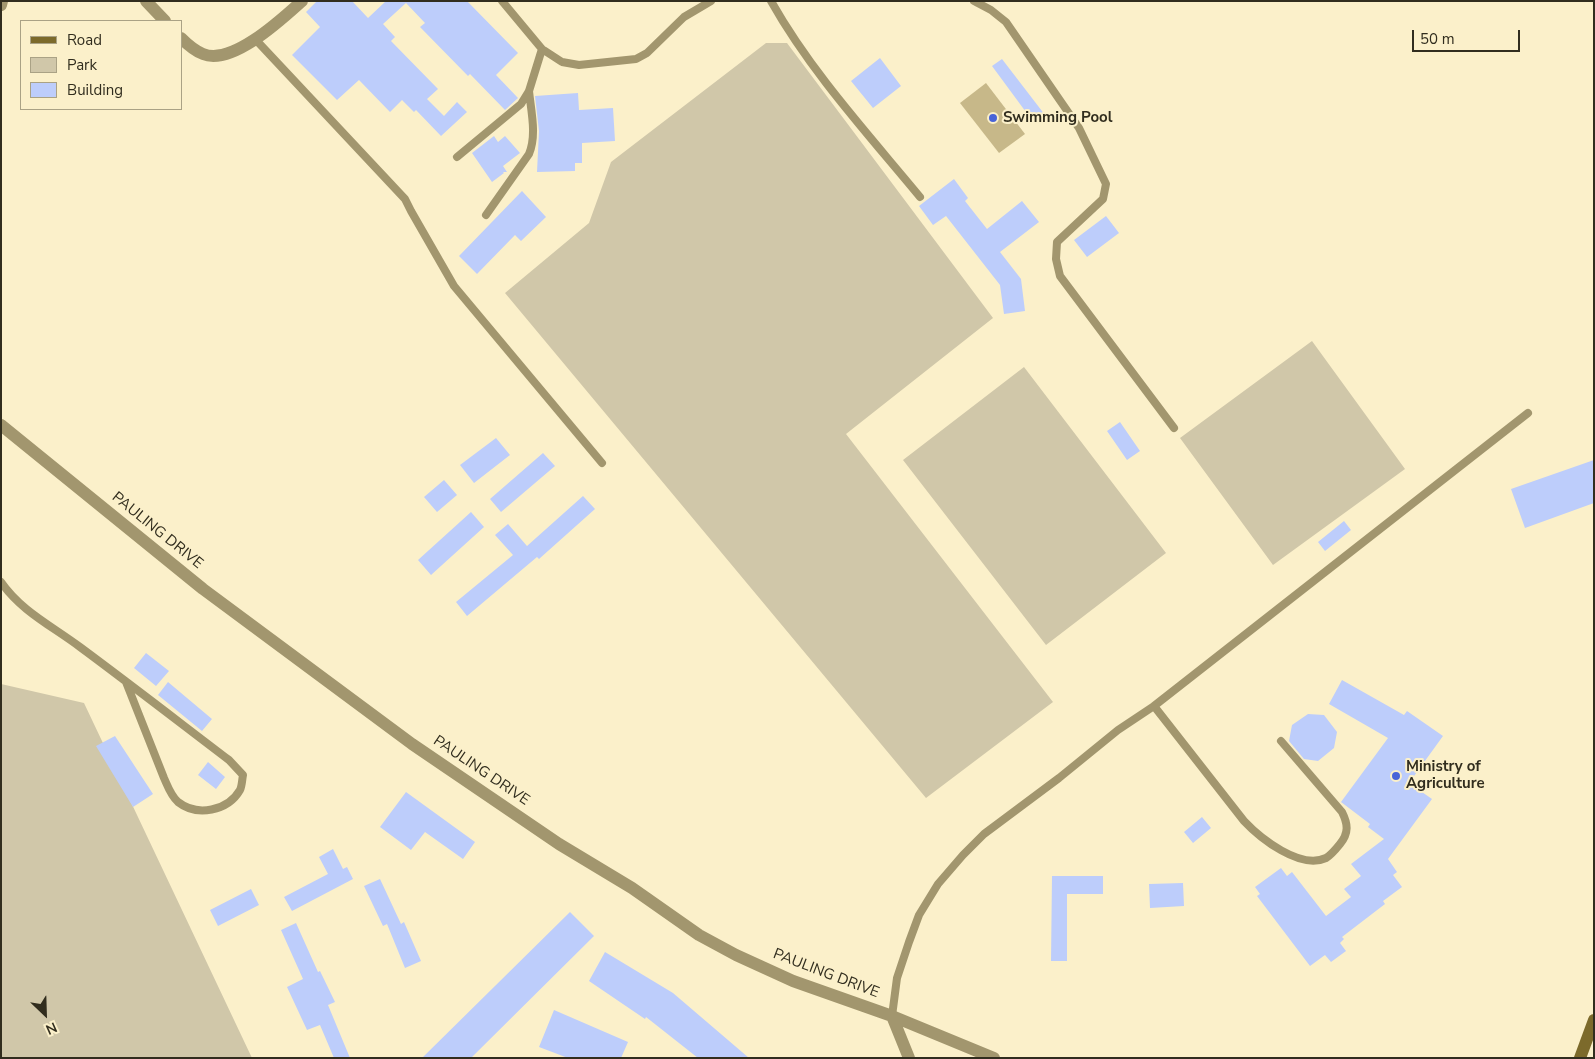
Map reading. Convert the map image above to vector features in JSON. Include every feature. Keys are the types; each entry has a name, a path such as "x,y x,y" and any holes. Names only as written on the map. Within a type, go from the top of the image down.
{"main road":[{"path":"1580,1058 1594,1020"},
{"path":"1585,1058 1587,1040"}],"street":[{"path":"146,1 164,20"},
{"path":"182,39 204,55 221,56 256,40 302,1"},
{"name":"PAULING DRIVE","path":"1,425 203,589 412,744 559,844 632,888 699,935 736,955 793,981 892,1016 994,1058"},
{"path":"892,1016 909,1058"}],"lane":[{"path":"502,1 542,49 562,62 578,65 636,59 647,53 684,17 711,1"},
{"path":"771,1 788,31 844,105 920,197"},
{"path":"974,1 991,10 1006,22 1079,128 1106,184 1103,199 1057,242 1056,259 1060,276 1174,428"},
{"path":"256,40 405,199 454,286 602,463"},
{"path":"457,158 521,104 529,91 542,49"},
{"path":"486,215 532,148 534,139 529,91"},
{"path":"892,1016 898,978 919,915 938,884 950,869 984,834 1118,730 1154,706 1528,413"},
{"path":"1,582 34,616 78,646 126,682 229,760 243,775 241,788 234,799 207,812 179,803 171,794 126,682"},
{"path":"1154,706 1244,821 1259,837 1277,848 1303,859 1318,860 1327,857 1342,841 1347,830 1347,822 1342,812 1281,741"}],"green space":[{"path":"766,43 787,43 993,318 846,434 1053,702 926,798 505,293 589,223 611,162"},
{"path":"1312,341 1405,469 1273,565 1180,438"},
{"path":"1024,367 1166,553 1046,645 903,460"},
{"path":"1,684 84,703 252,1058 1,1058"}],"shaded area":[{"name":"Swimming Pool","path":"986,83 1025,134 999,153 960,103"}],"building":[{"path":"317,1 352,1 368,18 386,1 467,1 518,53 496,75 518,98 505,110 470,74 468,76 420,27 425,23 406,3 383,24 395,37 391,41 438,89 427,99 444,116 457,102 467,112 441,136 416,110 414,112 402,100 390,112 359,80 337,100 292,55 320,27 306,12"},
{"path":"880,58 901,86 873,108 851,81"},
{"path":"1002,59 1045,115 1034,123 992,66"},
{"path":"578,93 579,110 613,108 615,141 582,143 582,163 575,163 575,171 537,172 539,131 535,96"},
{"path":"494,136 498,142 505,136 520,153 503,166 507,172 503,172 492,182 472,153"},
{"path":"954,179 968,198 965,201 987,229 1022,201 1039,222 1000,252 1021,279 1025,311 1004,314 1000,285 946,216 933,225 919,206"},
{"path":"522,191 546,217 521,241 515,235 477,274 459,256"},
{"path":"1106,216 1119,233 1087,257 1074,240"},
{"path":"1120,422 1140,451 1127,460 1107,431"},
{"path":"496,438 510,455 474,483 460,465"},
{"path":"543,453 555,466 501,512 490,499"},
{"path":"1594,460 1594,503 1525,528 1511,489"},
{"path":"444,480 457,495 437,512 424,497"},
{"path":"583,496 595,509 539,559 537,557 467,616 456,602 513,555 495,535 508,524 527,546"},
{"path":"471,512 484,527 431,575 418,560"},
{"path":"1344,521 1351,530 1325,551 1318,542"},
{"path":"146,653 169,671 156,686 134,668"},
{"path":"1342,680 1404,715 1407,711 1443,736 1409,783 1432,799 1388,859 1397,872 1393,875 1402,887 1383,901 1385,904 1342,937 1344,939 1340,943 1346,951 1331,962 1325,955 1310,966 1257,896 1260,894 1255,887 1281,868 1287,876 1292,872 1326,916 1351,897 1344,889 1361,876 1351,864 1384,839 1368,827 1370,824 1341,802 1388,738 1329,704"},
{"path":"168,682 212,719 202,731 158,695"},
{"path":"1308,714 1324,715 1337,732 1334,748 1318,761 1304,759 1289,741 1292,725"},
{"path":"115,736 153,794 133,807 96,746"},
{"path":"208,762 225,777 216,789 198,775"},
{"path":"406,792 475,842 463,859 425,832 411,850 380,827"},
{"path":"1202,817 1211,828 1193,843 1184,832"},
{"path":"333,849 343,869 347,867 353,879 292,911 284,897 328,874 319,857"},
{"path":"1052,876 1103,876 1103,894 1067,894 1067,961 1051,961"},
{"path":"380,879 401,924 404,922 421,961 405,968 387,924 383,926 364,886"},
{"path":"1183,883 1184,906 1150,908 1149,884"},
{"path":"251,889 259,905 218,926 210,910"},
{"path":"570,912 594,936 471,1058 422,1058"},
{"path":"296,923 318,972 320,971 335,1002 328,1005 350,1058 334,1058 320,1025 307,1030 287,987 303,979 281,930"},
{"path":"605,952 673,993 749,1058 698,1058 646,1017 645,1019 589,981"},
{"path":"554,1010 628,1042 621,1058 568,1058 539,1047"}],"place":[{"name":"Swimming Pool","path":"993,118"},
{"name":"Ministry of Agriculture","path":"1396,776"}]}
